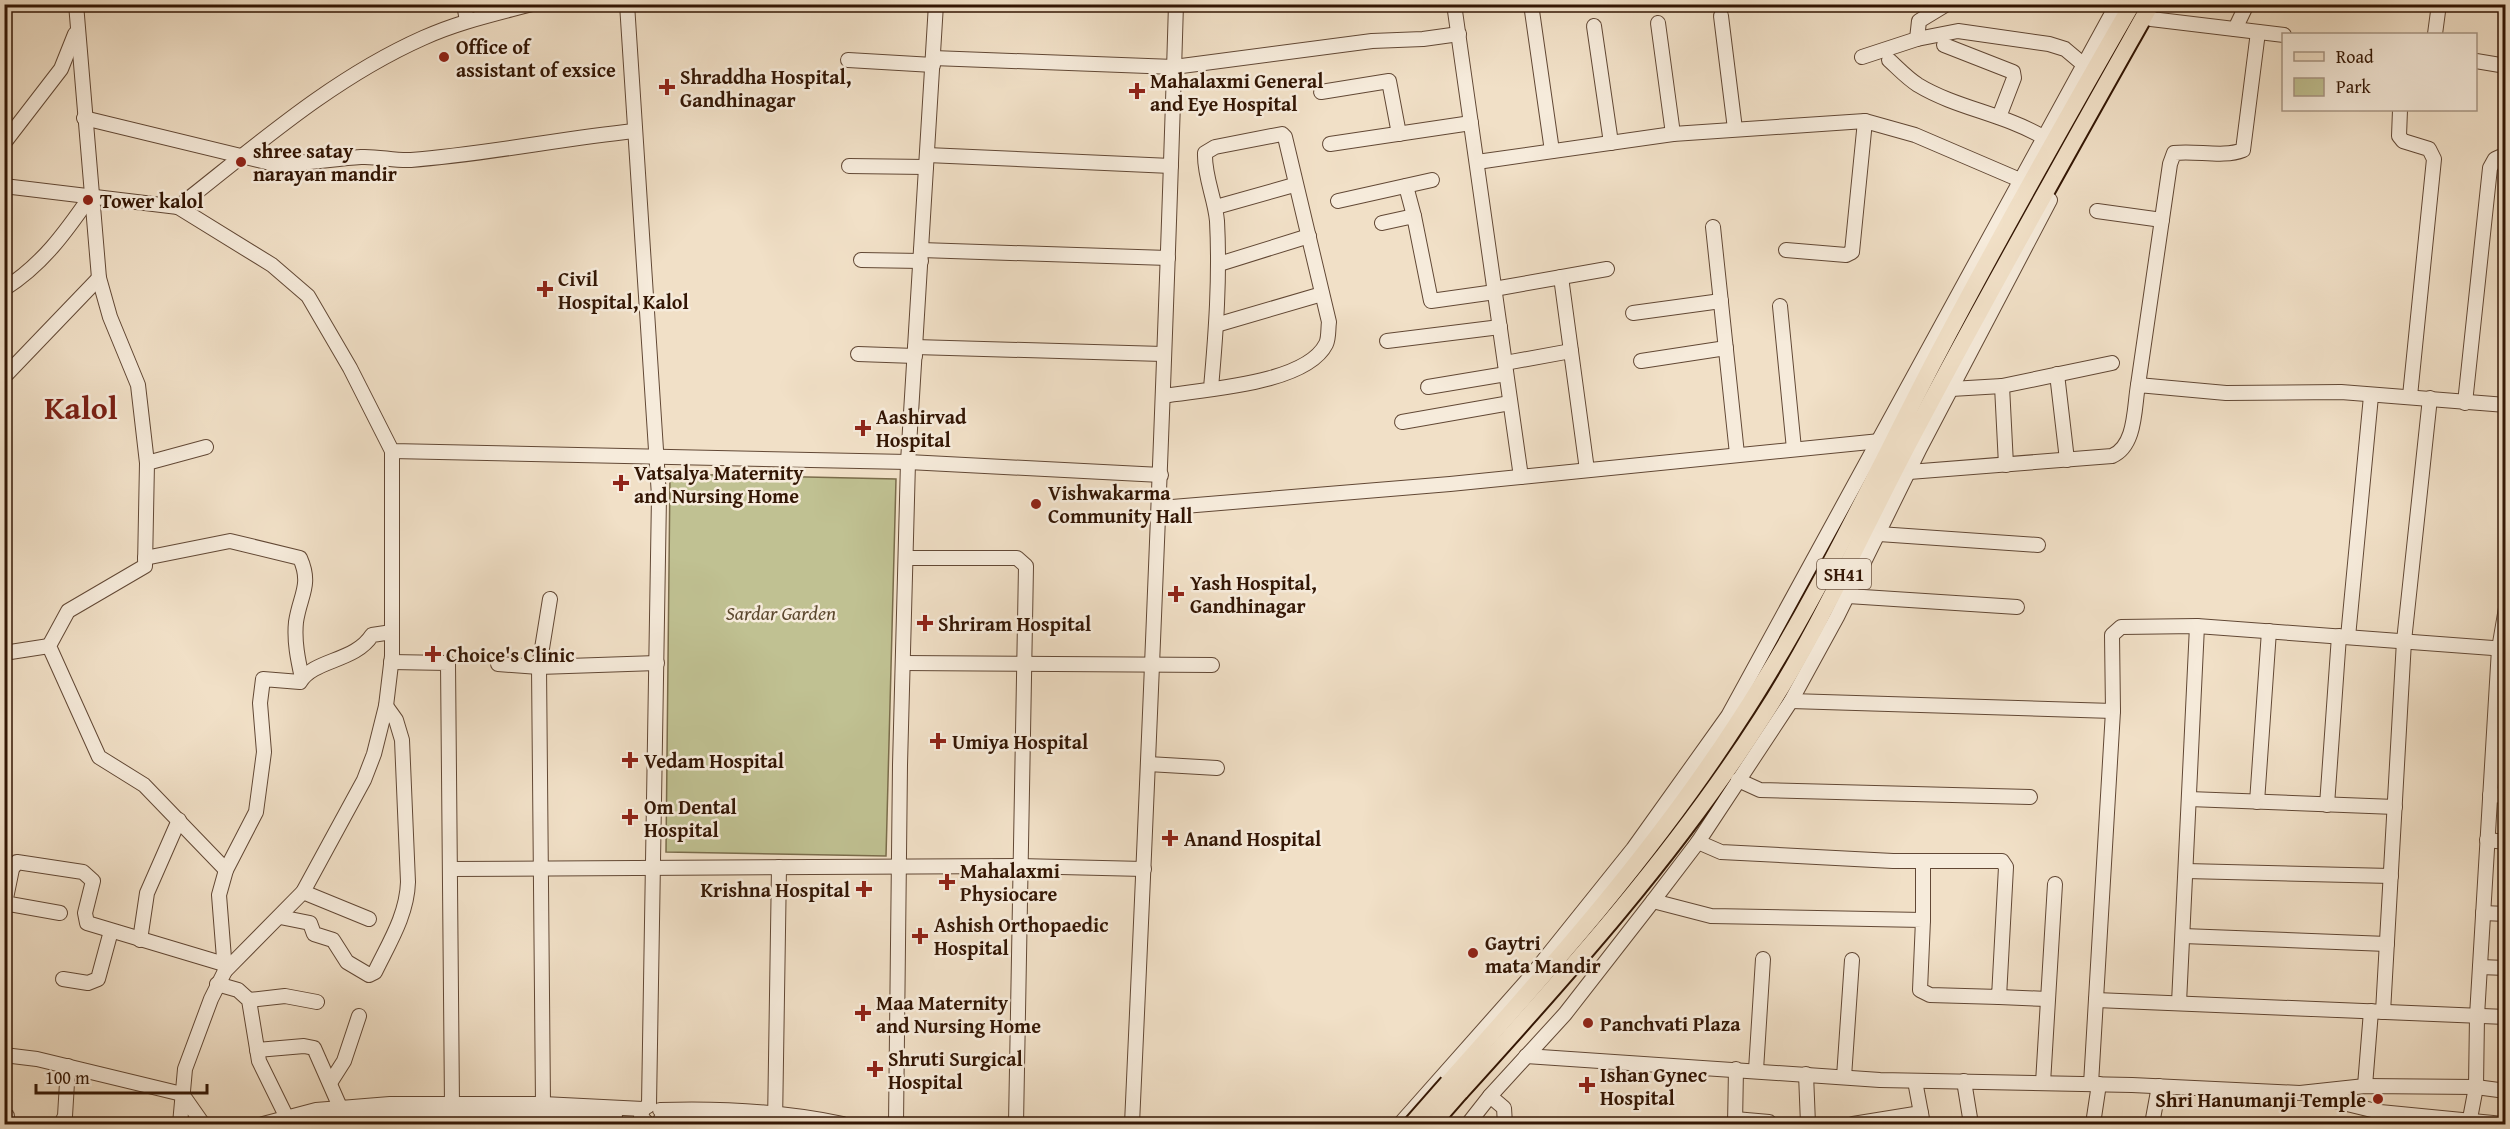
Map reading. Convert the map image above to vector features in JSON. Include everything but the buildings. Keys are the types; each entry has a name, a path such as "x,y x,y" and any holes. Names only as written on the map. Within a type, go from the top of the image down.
{"main road":[{"name":"SH41","path":"1432,1125 1454,1088 1538,982 1644,855 1737,724 1800,618 2120,5"},
{"name":"SH41","path":"1412,1125 1454,1088 1550,993 1662,860 1763,718 1819,623 1922,418 2045,191 2151,12"}],"street":[{"path":"49,646 68,611 145,566 147,463 138,385 110,317 99,278 90,197 76,4"},
{"path":"464,4 467,21"},
{"path":"177,207 328,89 359,71 423,38 467,21 532,4"},
{"path":"627,4 659,496 650,1117"},
{"path":"896,1125 908,462 936,4"},
{"path":"1132,1125 1160,508 1163,354 1176,4"},
{"path":"1455,4 1521,477"},
{"path":"1531,4 1552,151"},
{"path":"1917,39 1919,21 1947,4"},
{"path":"1468,1125 1490,1096 1571,1006 1698,842 1791,701 1848,596 1951,389 2054,192 2151,12 2159,4"},
{"path":"2235,29 2247,4"},
{"path":"2435,33 2439,4"},
{"path":"1400,1125 1532,975 1633,849 1728,716 1880,441 2043,137 2120,5"},
{"path":"2151,12 2235,29 2282,35"},
{"path":"1721,16 1735,129"},
{"path":"1658,23 1673,134"},
{"path":"1594,26 1611,143"},
{"path":"4,143 61,69 77,29"},
{"path":"1862,57 1917,39 1958,31 2049,44 2065,49 2084,64"},
{"path":"1909,472 2112,456 2122,452 2129,440 2162,220 2175,153 2189,151 2235,153 2243,150 2246,145 2258,32"},
{"path":"848,60 1174,67 1372,41 1423,39 1459,34"},
{"path":"1944,45 2013,72 2014,78 1999,117"},
{"path":"1889,60 1910,79 1932,92 1999,117 2043,137"},
{"path":"2477,61 2505,66"},
{"path":"1321,92 1389,81 1399,134"},
{"path":"2400,111 2399,136 2403,141 2429,148 2434,159 2410,396"},
{"path":"84,118 270,164 302,165 360,157 408,160 472,154 561,139 634,131"},
{"path":"1477,162 1673,134 1865,121 1915,135 2020,180"},
{"path":"1786,250 1846,255 1852,252 1865,121"},
{"path":"1330,144 1471,123"},
{"path":"1163,396 1284,376 1312,362 1326,344 1329,322 1282,134 1215,147 1205,153 1205,165 1216,207 1219,264 1211,388"},
{"path":"2465,403 2490,168 2495,159 2505,154"},
{"path":"849,166 927,161 1171,166"},
{"path":"1338,201 1432,180"},
{"path":"1216,207 1294,185"},
{"path":"4,186 177,207 272,265 308,296 350,368 385,433 392,451 391,662 386,706 364,780 303,892 280,917 224,968 185,1069 180,1125"},
{"path":"1406,186 1431,301 1606,269"},
{"path":"4,290 28,274 57,244 90,197"},
{"path":"2097,211 2162,220"},
{"path":"1382,223 1414,216"},
{"path":"1713,227 1737,454"},
{"path":"1219,264 1309,236"},
{"path":"861,260 921,256 1168,258"},
{"path":"1561,277 1587,470"},
{"path":"4,377 99,278"},
{"path":"1216,325 1322,294"},
{"path":"1633,313 1721,301"},
{"path":"1780,306 1794,449"},
{"path":"1387,341 1500,327"},
{"path":"1641,361 1726,348"},
{"path":"1428,387 1571,351"},
{"path":"858,354 915,352 1163,354"},
{"path":"1951,389 2002,386 2112,363"},
{"path":"2057,374 2067,460"},
{"path":"2138,385 2226,393 2341,392 2505,405"},
{"path":"2002,386 2006,465"},
{"path":"2327,805 2371,396"},
{"path":"2366,1086 2387,944 2404,641 2430,398"},
{"path":"1402,422 1510,403"},
{"path":"1160,508 1521,477 1880,441"},
{"path":"147,463 206,447"},
{"path":"392,451 908,462 1161,475"},
{"path":"1879,534 2038,545"},
{"path":"145,558 230,541 300,558 307,575 296,624 297,654 302,678"},
{"path":"906,558 1017,558 1023,561 1026,567 1016,1125"},
{"path":"1848,596 2017,607"},
{"path":"543,1104 538,667 550,599"},
{"path":"2470,1123 2476,1087 2477,1016 2487,840 2490,795 2500,723 2505,608"},
{"path":"2092,1125 2096,1000 2113,711 2112,635 2115,630 2121,627 2197,626 2502,649"},
{"path":"2180,1003 2197,626"},
{"path":"2257,802 2269,631"},
{"path":"224,968 219,895 226,870 256,812 264,752 260,703 263,678 300,682 302,678 360,649 372,635 392,632"},
{"path":"4,652 49,646"},
{"path":"49,646 99,756 144,785 226,870"},
{"path":"391,662 448,663 452,1105"},
{"path":"498,664 538,667 657,663"},
{"path":"903,663 1212,665"},
{"path":"1791,701 2113,711"},
{"path":"280,917 310,923 315,934 337,944 347,963 369,975 375,972 402,915 407,898 408,882 402,740 396,720 386,706"},
{"path":"1148,764 1217,768"},
{"path":"1738,780 1760,790 2030,797"},
{"path":"2490,795 2505,796"},
{"path":"2189,799 2395,807"},
{"path":"140,940 147,893 179,820"},
{"path":"2487,840 2505,842"},
{"path":"1698,842 1721,852 1923,862 1996,859 2004,862 1999,997"},
{"path":"60,913 5,903 12,869 17,862 83,873 93,881 85,920 92,926 224,968"},
{"path":"1923,862 1920,990 1930,995 2048,999"},
{"path":"450,869 1019,866 1144,869"},
{"path":"776,1120 779,867"},
{"path":"2186,871 2391,876"},
{"path":"2043,1083 2055,884"},
{"path":"303,892 369,919"},
{"path":"1653,901 1711,916 1923,920"},
{"path":"2483,913 2505,914"},
{"path":"63,979 88,983 98,979 111,931"},
{"path":"2182,936 2387,944"},
{"path":"1756,1070 1762,959"},
{"path":"1844,1077 1852,960"},
{"path":"2480,967 2505,968"},
{"path":"217,984 238,990 249,1000 257,1050 265,1075 287,1118"},
{"path":"249,1000 285,996 317,1002"},
{"path":"2096,1000 2505,1017"},
{"path":"330,1083 344,1061 359,1016"},
{"path":"257,1050 310,1046 317,1053 340,1107"},
{"path":"4,1055 68,1066 182,1094 203,1125"},
{"path":"1526,1056 1844,1077 2159,1086 2300,1093 2366,1086 2504,1088"},
{"path":"61,1125 65,1116 68,1066"},
{"path":"1736,1069 1735,1122 1769,1122"},
{"path":"1806,1074 1808,1125"},
{"path":"1852,1125 1922,1119 1915,1080"},
{"path":"1964,1082 1971,1125"},
{"path":"2152,1125 2159,1086"},
{"path":"2300,1093 2380,1112 2503,1125"},
{"path":"1490,1096 1504,1108 1505,1125"},
{"path":"1421,1100 1450,1125"},
{"path":"309,1125 452,1105 543,1104 717,1123 776,1120 843,1125"},
{"path":"263,1125 340,1107 390,1115 650,1117 718,1108 776,1120"}],"green space":[{"name":"Sardar Garden","path":"670,474 896,479 886,856 666,852"}],"place":[{"name":"Office of assistant of exsice","path":"444,57"},
{"name":"Shraddha Hospital, Gandhinagar","path":"667,87"},
{"name":"Mahalaxmi General and Eye Hospital","path":"1137,91"},
{"name":"shree satay narayan mandir","path":"241,162"},
{"name":"Tower kalol","path":"88,200"},
{"name":"Civil Hospital, Kalol","path":"545,289"},
{"name":"Aashirvad Hospital","path":"863,428"},
{"name":"Vatsalya Maternity and Nursing Home","path":"621,483"},
{"name":"Vishwakarma Community Hall","path":"1036,504"},
{"name":"Yash Hospital, Gandhinagar","path":"1176,594"},
{"name":"Shriram Hospital","path":"925,623"},
{"name":"Choice's Clinic","path":"433,654"},
{"name":"Umiya Hospital","path":"938,741"},
{"name":"Vedam Hospital","path":"630,760"},
{"name":"Om Dental Hospital","path":"630,817"},
{"name":"Anand Hospital","path":"1170,838"},
{"name":"Mahalaxmi Physiocare","path":"947,882"},
{"name":"Krishna Hospital","path":"864,889"},
{"name":"Ashish Orthopaedic Hospital","path":"920,936"},
{"name":"Gaytri mata Mandir","path":"1473,953"},
{"name":"Maa Maternity and Nursing Home","path":"863,1013"},
{"name":"Panchvati Plaza","path":"1588,1023"},
{"name":"Shruti Surgical Hospital","path":"875,1069"},
{"name":"Ishan Gynec Hospital","path":"1587,1085"},
{"name":"Shri Hanumanji Temple","path":"2378,1099"}],"district":[{"name":"Kalol","path":"81,407"}]}
